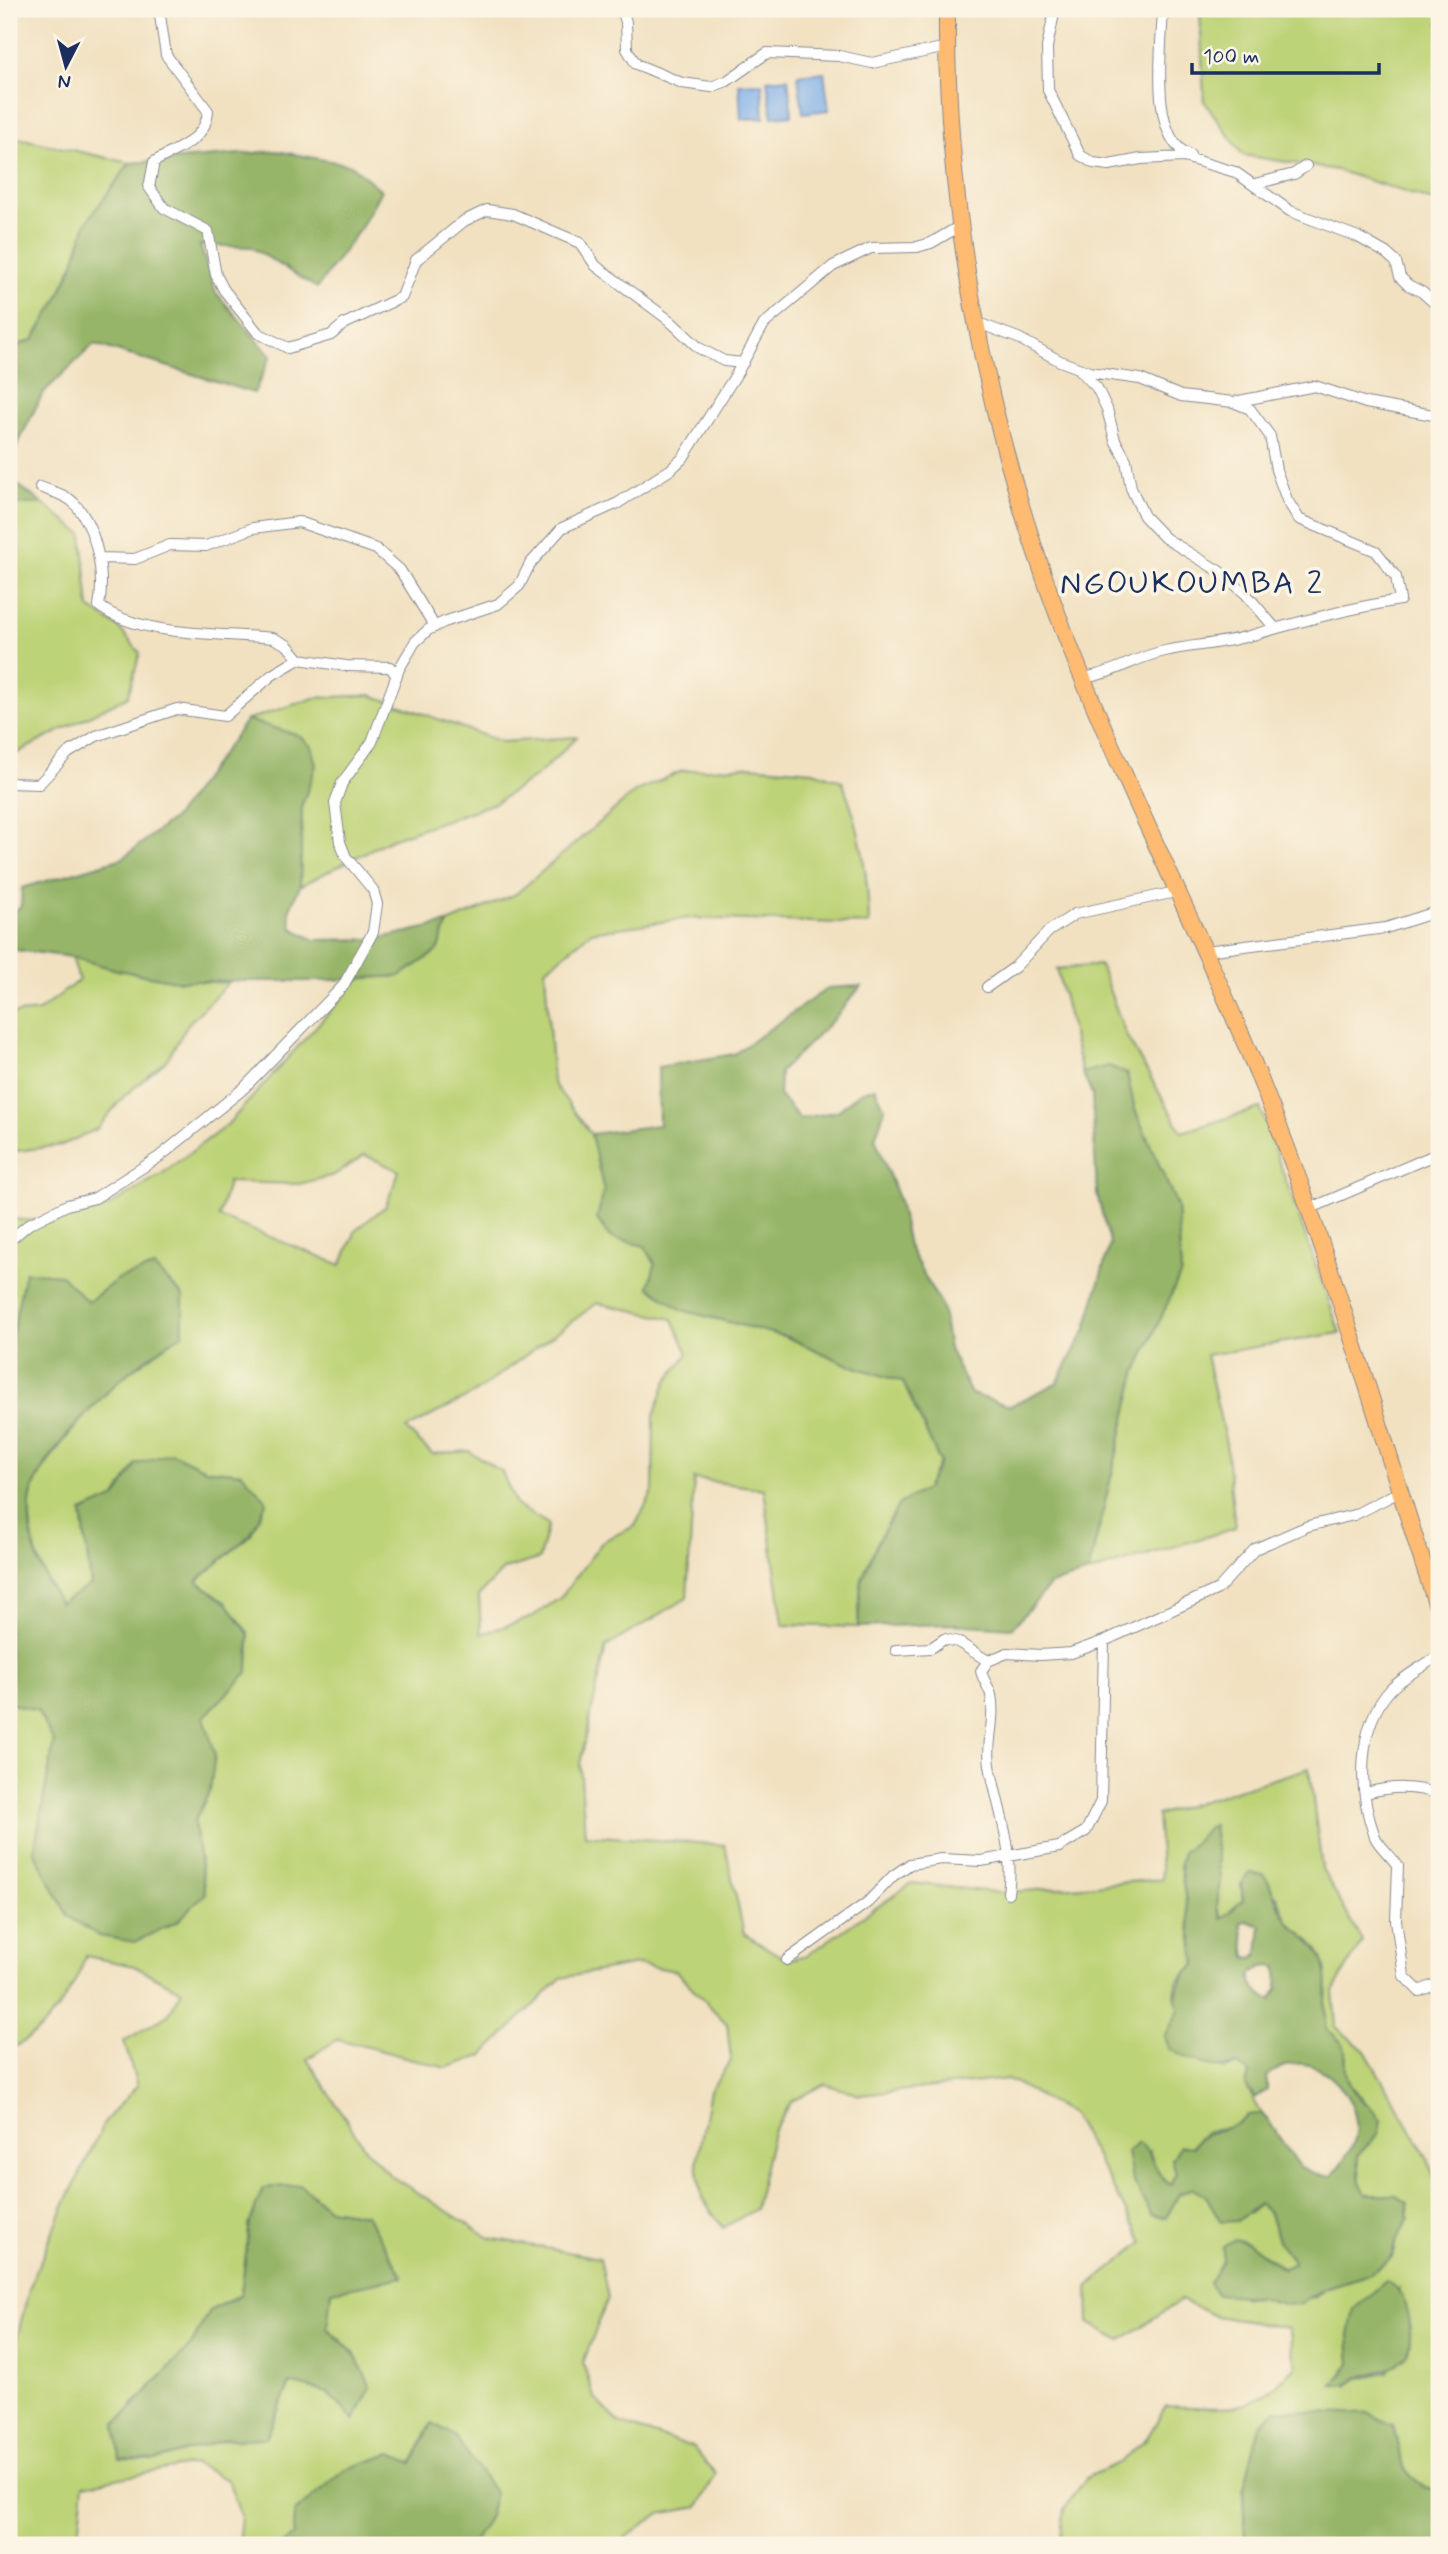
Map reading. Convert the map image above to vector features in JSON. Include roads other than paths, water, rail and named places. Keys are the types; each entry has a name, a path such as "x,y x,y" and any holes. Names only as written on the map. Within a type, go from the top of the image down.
{"main road":[{"path":"947,9 948,98 960,226 978,323 1012,473 1050,592 1084,678 1180,891 1277,1121 1309,1209 1315,1240 1439,1612"}],"street":[{"path":"159,9 166,55 208,111 207,126 199,138 154,162 149,187 164,208 208,231 216,275 224,290 265,338 288,348 309,343 331,335 344,324 402,297 416,261 464,221 487,211 513,214 580,243 596,266 669,320 699,348 724,361 743,363"},
{"path":"622,9 626,22 627,49 636,64 682,83 711,87 727,81 767,53 839,56 872,63 947,47"},
{"path":"1055,9 1047,47 1048,90 1080,155 1093,163 1109,165 1164,157 1204,161"},
{"path":"1163,9 1161,93 1166,122 1182,152 1255,184 1290,211 1358,237 1386,253 1396,262 1400,277 1439,307"},
{"path":"1255,184 1294,174 1306,166"},
{"path":"9,1241 29,1224 67,1205 95,1199 159,1157 243,1089 343,986 373,932 377,904 373,891 346,857 340,842 335,803 342,783 372,741 397,676 415,642 435,627 498,604 519,586 536,556 562,528 618,503 670,470 683,458 743,363 764,324 834,266 871,248 917,247 931,243 960,226"},
{"path":"978,323 1018,338 1060,361 1078,367 1140,379 1181,396 1233,402 1250,409 1270,436 1276,470 1287,500 1299,519 1376,551 1396,577 1400,600 1274,627 1249,636 1144,656 1109,674 1084,678"},
{"path":"1078,367 1097,388 1107,409 1115,440 1126,460 1131,488 1144,516 1165,538 1219,571 1246,594 1274,627"},
{"path":"1233,402 1315,386 1366,403 1439,416"},
{"path":"40,486 73,501 100,558 103,585 99,606 111,616 163,628 273,638 288,645 299,659"},
{"path":"100,558 135,559 170,545 206,545 253,528 299,522 376,549 400,570 435,627"},
{"path":"9,783 39,784 68,753 96,736 177,709 225,716 272,675 299,659 346,666 390,667 397,676"},
{"path":"988,987 1015,967 1049,931 1075,914 1180,891"},
{"path":"1206,951 1386,928 1439,911"},
{"path":"1309,1209 1363,1183 1439,1153"},
{"path":"1008,1893 1009,1856 1005,1822 990,1766 991,1693 983,1682 981,1671 988,1661 1007,1653 1071,1653 1104,1642 1218,1589 1255,1549 1308,1526 1354,1515 1399,1492"},
{"path":"896,1650 931,1648 944,1639 958,1642 988,1661"},
{"path":"787,1960 868,1902 892,1876 910,1864 941,1859 981,1861 1059,1847 1086,1831 1101,1801 1104,1642"},
{"path":"1439,1655 1392,1688 1373,1712 1365,1746 1363,1774 1376,1840 1398,1866 1396,1920 1404,1976 1419,1991 1439,1983"},
{"path":"1366,1793 1387,1787 1413,1786 1439,1794"}],"water":[{"path":"824,72 829,110 803,113 798,75"},
{"path":"788,78 792,115 772,117 767,80"},
{"path":"762,83 764,118 741,119 739,84"}],"district":[{"name":"NGOUKOUMBA 2","path":"1192,584"}]}
